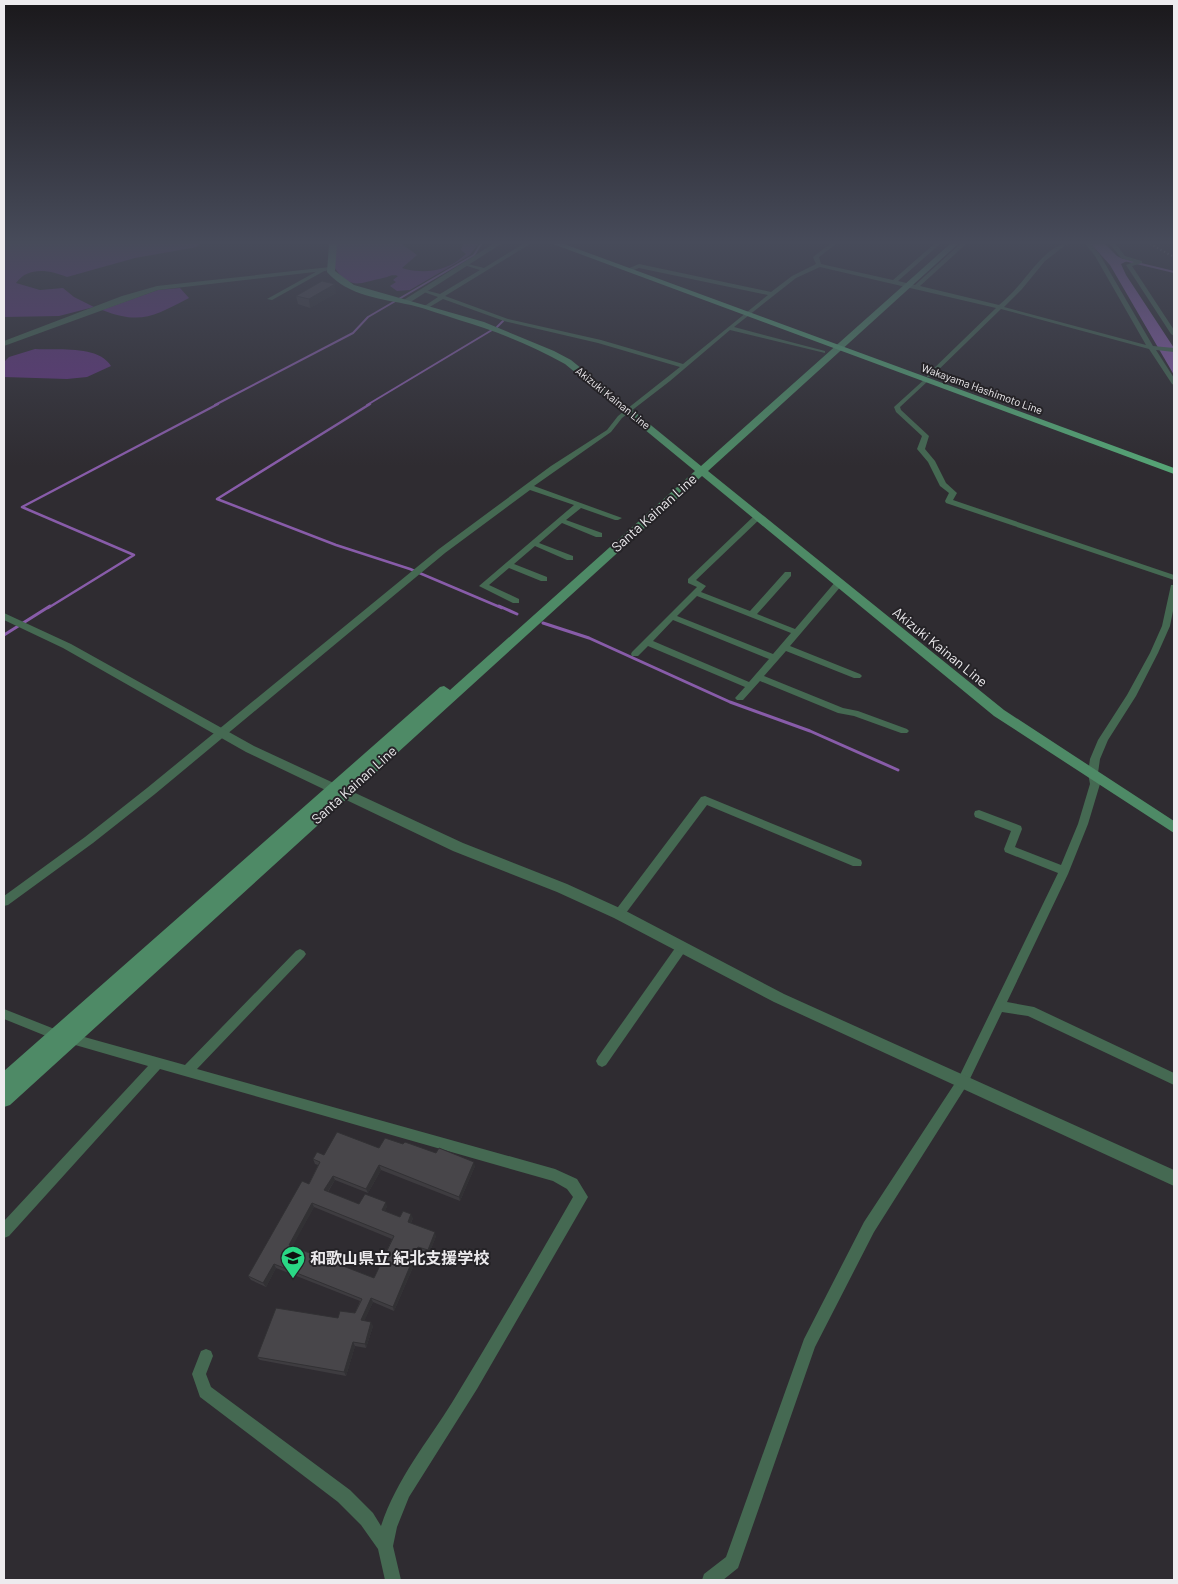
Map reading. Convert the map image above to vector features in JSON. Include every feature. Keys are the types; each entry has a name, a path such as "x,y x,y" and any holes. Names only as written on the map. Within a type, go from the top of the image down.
{"main road":[{"name":"Akizuki Kainan Line","path":"463,318 503,331 548,350 568,362 999,713 1174,828"},
{"name":"Wakayama Hashimoto Line","path":"763,318 1174,471"},
{"path":"699,467 867,318"},
{"path":"699,467 823,352 837,345"},
{"name":"Wakayama Hashimoto Line","path":"927,378 1174,465"},
{"name":"Santa Kainan Line","path":"4,1099 338,791 699,467"},
{"name":"Santa Kainan Line","path":"4,1082 338,791"}],"street":[{"path":"4,344 75,318"},
{"path":"502,318 599,341 685,366"},
{"path":"4,902 89,840 223,733 442,551 554,468 609,431 620,417 742,318"},
{"path":"991,318 897,407 898,411 926,436 921,449 943,484 953,493 949,501 1174,578"},
{"path":"1038,318 1152,348 1174,350"},
{"path":"1134,318 1174,383"},
{"path":"1164,318 1174,334"},
{"path":"729,328 823,352"},
{"path":"529,487 618,518"},
{"path":"516,601 483,586 579,505"},
{"path":"636,654 702,586 692,581 714,558 726,551 758,516"},
{"path":"560,520 599,536"},
{"path":"533,543 570,558"},
{"path":"508,565 544,579"},
{"path":"751,615 788,574"},
{"path":"740,698 839,583"},
{"path":"710,1580 732,1562 810,1344 869,1227 963,1082 1064,871 1083,824 1095,784 1093,773 1095,759 1103,740 1131,696 1166,626 1174,587"},
{"path":"696,593 796,632"},
{"path":"4,616 67,646 250,750 458,847 562,888 619,914 780,998 1174,1178"},
{"path":"672,617 775,658"},
{"path":"647,642 751,686"},
{"path":"785,647 857,676"},
{"path":"758,677 841,711 855,713 904,731"},
{"path":"619,914 705,800 857,863"},
{"path":"979,814 1017,829 1009,850 1064,871"},
{"path":"602,1061 682,947"},
{"path":"187,1071 300,954"},
{"path":"1000,1006 1030,1012 1174,1079"},
{"path":"4,1014 57,1034 555,1175 572,1184 581,1197 456,1411 398,1498 387,1524 384,1546"},
{"path":"4,1231 158,1063"},
{"path":"206,1356 199,1374 205,1392 344,1496 367,1518 384,1546 393,1580"}],"shaded area":[{"path":"1141,318 1154,318 1174,348 1174,375"},
{"path":"35,349 66,349 87,352 105,359 111,366 87,377 67,379 4,377 4,362 9,357"}],"building":[{"path":"337,1132 379,1148 385,1138 403,1144 405,1142 436,1153 439,1148 474,1162 459,1197 379,1165 366,1189 333,1176 324,1190 359,1204 365,1194 386,1202 382,1210 400,1217 403,1211 411,1214 408,1222 435,1232 428,1250 418,1247 393,1307 371,1298 361,1320 371,1322 365,1344 353,1342 344,1372 257,1357 276,1308 338,1318 340,1311 355,1313 362,1299 274,1264 263,1283 248,1276 302,1181 309,1184 320,1162 313,1159 317,1152 324,1155","holes":["312,1203 394,1236 374,1278 289,1245"]}],"waterway":[{"path":"215,405 353,333 367,318"},
{"path":"497,327 504,320"},
{"path":"367,405 492,330"},
{"path":"48,608 134,555 22,507 218,404"},
{"path":"370,404 217,499 336,545 410,569 502,608"},
{"path":"4,635 50,606"},
{"path":"499,606 517,614"},
{"path":"543,623 589,638 730,702 810,731 898,770"}],"place":[{"name":"和歌山県立 紀北支援学校","path":"293,1279"}]}
